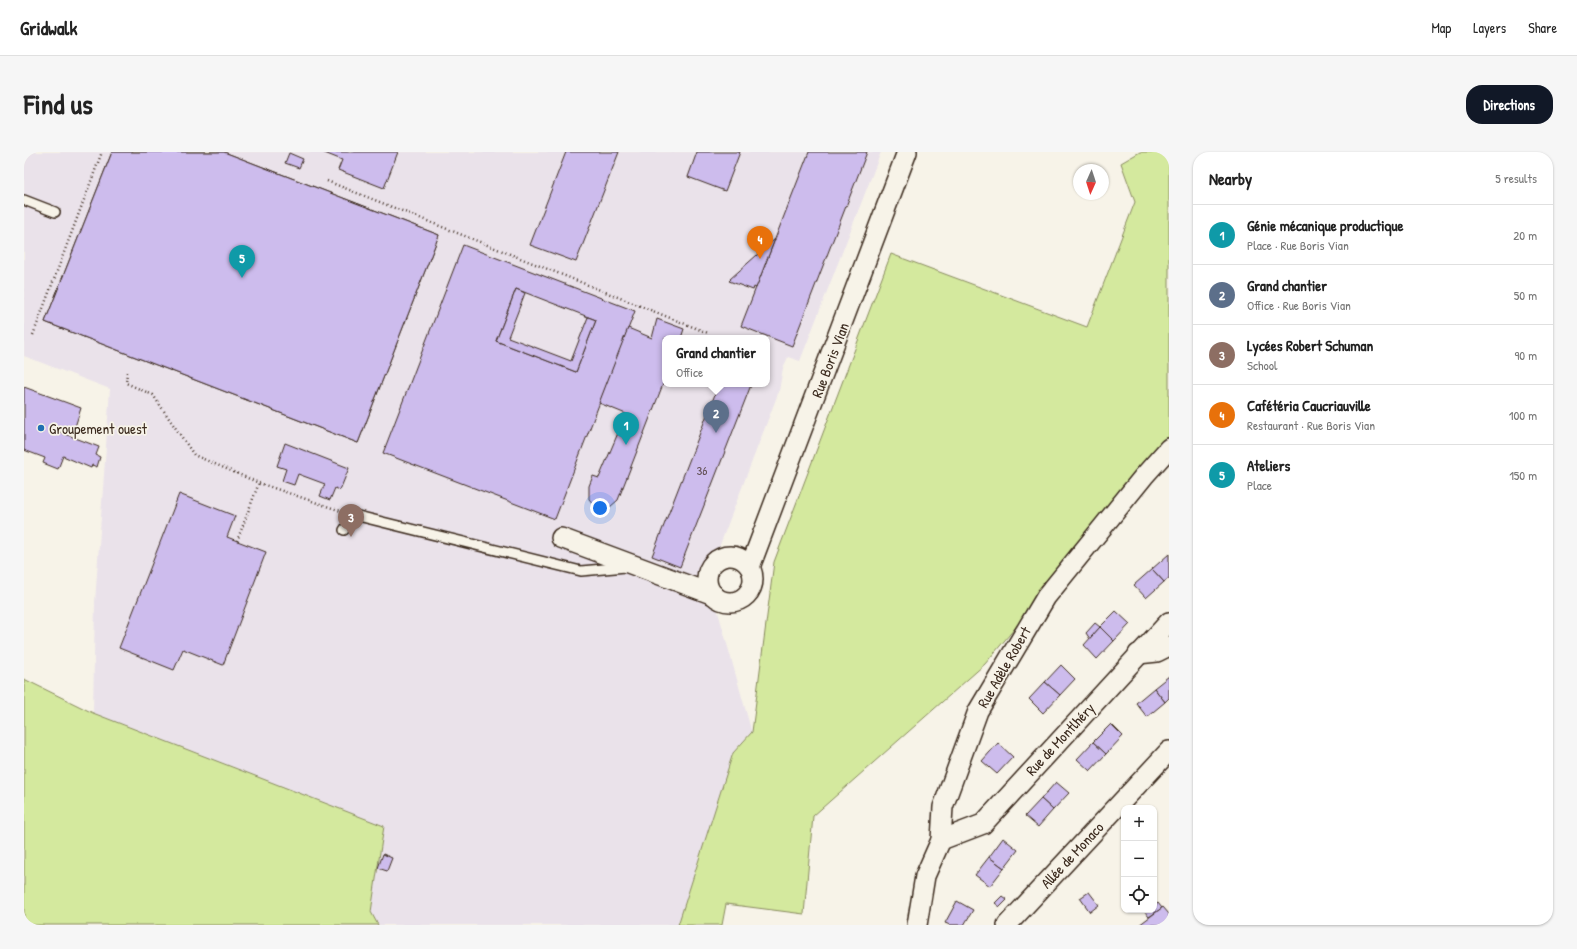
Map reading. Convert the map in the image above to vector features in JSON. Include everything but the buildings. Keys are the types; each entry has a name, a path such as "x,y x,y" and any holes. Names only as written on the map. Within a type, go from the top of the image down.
{"street":[{"name":"Rue Boris Vian","path":"750,567 907,152"},
{"name":"Rue Adèle Robert","path":"917,925 925,876 941,840 943,807 978,711 1046,597 1144,476 1169,448"},
{"path":"561,538 714,595"},
{"path":"730,555 738,557 745,561 750,567 753,580 749,592 744,597 732,602 719,599 709,589 707,573 710,566 723,556 730,555"},
{"name":"Rue de Montlhéry","path":"941,840 983,824 1169,622"},
{"path":"1138,654 1157,652 1169,646"},
{"name":"Allée de Monaco","path":"1007,925 1169,751"}],"lane":[{"path":"24,200 55,212"},
{"path":"344,530 354,515 582,571 633,566"}],"path":[{"path":"33,335 102,152"},
{"path":"327,181 708,332"},
{"path":"127,372 126,383 153,395 194,455 259,484 343,512"},
{"path":"237,541 259,484"},
{"path":"24,920 27,925"}],"shaded area":[{"path":"24,152 881,152 800,361 788,357 783,368 779,391 708,576 752,733 733,753 678,925 378,925 371,912 384,826 93,713 95,602 110,389 24,356"}],"green space":[{"path":"1140,152 1169,152 1169,443 985,664 813,816 804,914 726,904 722,925 678,925 733,753 752,732 774,562 891,254 1087,327 1135,202 1121,163"},
{"path":"24,679 93,713 384,826 371,912 378,925 24,925"}],"place":[{"name":"Cafétéria Caucriauville","path":"760,259"},
{"name":"Ateliers","path":"242,278"},
{"name":"Groupement ouest","path":"41,428"},
{"name":"Grand chantier","path":"716,433"},
{"name":"Génie mécanique productique","path":"626,445"},
{"name":"Lycées Robert Schuman","path":"351,537"}]}
